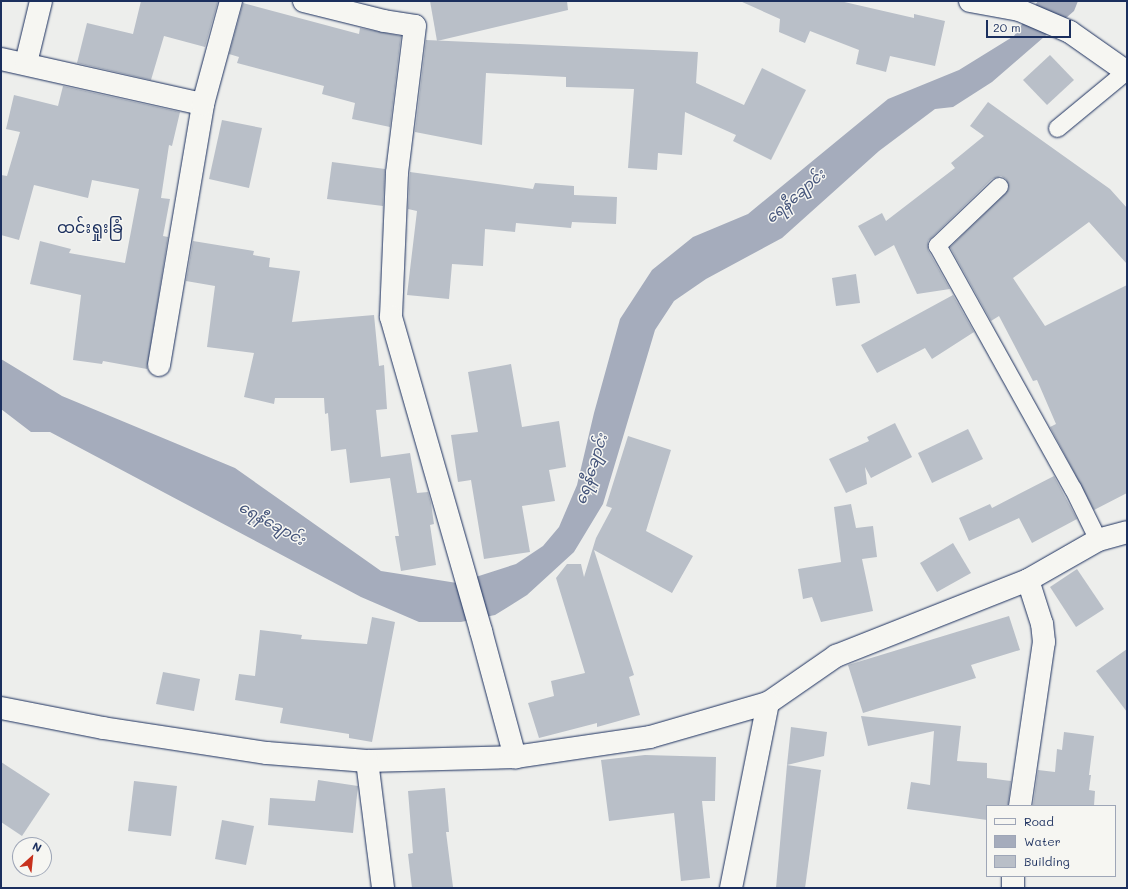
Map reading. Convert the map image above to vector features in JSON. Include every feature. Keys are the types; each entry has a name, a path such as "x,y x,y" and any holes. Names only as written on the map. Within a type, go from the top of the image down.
{"street":[{"path":"26,63 40,1"},
{"path":"159,365 203,104 231,1"},
{"path":"304,1 384,21 415,26 397,173 391,317 463,566 515,758"},
{"path":"970,1 1019,10 1070,32 1127,71"},
{"path":"1,59 26,63 203,104"},
{"path":"1,708 103,728 267,753 366,761 515,758 650,737 768,702 836,656 1028,580 1098,540 1127,532"},
{"path":"1020,805 1044,642 1042,624 1028,580"},
{"path":"731,888 768,702"},
{"path":"366,761 383,888"},
{"path":"1013,877 1013,888"}],"lane":[{"path":"1057,128 1127,71"},
{"path":"999,186 937,245 1073,489 1098,540"}],"water":[{"name":"ရေနီချောင်း","path":"1038,1 1078,1 1074,11 992,82 953,107 935,109 879,151 782,238 706,279 674,301 655,330 603,504 574,552 527,595 495,615 461,622 419,622 361,597 50,432 31,432 1,409 1,359 62,396 235,468 381,571 457,583 516,564 543,546 559,527 577,485 594,413 620,319 652,270 693,237 748,214 888,99 959,70 1014,36"}],"building":[{"path":"141,1 218,1 205,47 164,36 151,80 77,63 87,23 133,34"},
{"path":"430,1 567,1 568,10 437,41"},
{"path":"740,1 840,1 914,18 914,14 945,21 935,66 890,56 886,72 856,64 859,50 810,31 805,43 779,32 780,19"},
{"path":"243,3 359,34 360,28 401,36 390,127 352,119 355,103 322,94 324,86 237,63 239,57 229,54"},
{"path":"426,40 698,52 696,83 744,105 762,68 806,90 771,160 733,141 736,135 685,112 682,155 658,153 657,170 628,168 634,89 566,87 566,77 486,73 482,145 415,132"},
{"path":"1050,55 1074,80 1047,105 1023,80"},
{"path":"63,86 180,112 172,146 169,145 161,198 170,199 163,236 168,237 147,369 103,361 102,364 73,360 81,295 30,284 40,241 71,249 69,253 125,263 139,189 92,180 88,198 34,185 19,240 1,235 1,175 7,176 20,132 6,129 14,95 58,106"},
{"path":"988,102 1110,189 1127,208 1127,264 1089,222 1013,278 1045,326 1127,285 1127,493 1094,510 1050,427 1056,424 1037,380 1033,381 999,316 991,321 950,247 1006,193 1009,188 1006,179 1001,176 992,179 928,241 928,250 950,289 917,294 894,245 875,256 858,226 882,213 886,221 955,168 951,163 984,136 970,126"},
{"path":"222,120 262,128 249,188 209,179"},
{"path":"332,162 385,169 383,206 327,199"},
{"path":"410,172 533,189 535,183 574,186 574,195 617,197 616,224 572,222 571,228 516,223 515,232 485,229 483,266 452,264 449,299 407,295 417,211 408,209"},
{"path":"193,241 254,251 253,255 270,258 269,267 300,271 292,322 374,315 379,366 384,365 387,409 376,410 381,457 410,453 417,493 428,492 431,503 434,524 430,525 436,565 401,571 395,536 399,536 390,478 350,483 346,449 331,451 328,413 325,414 324,398 275,398 274,404 244,397 254,353 207,347 215,286 186,281"},
{"path":"856,274 860,303 836,306 832,278"},
{"path":"953,295 974,332 932,359 925,348 877,373 861,345"},
{"path":"511,364 522,427 559,421 566,467 549,470 555,501 522,506 530,552 484,559 471,480 458,482 451,435 478,432 468,372"},
{"path":"895,423 912,457 871,478 865,467 867,484 846,493 829,459 869,441 867,437"},
{"path":"968,429 983,459 932,483 918,453"},
{"path":"628,436 671,450 646,531 693,556 672,593 594,550 634,675 629,677 640,715 597,727 597,723 539,738 528,703 554,696 551,681 585,673 556,578 567,564 581,564 584,577 596,538 612,508 606,506"},
{"path":"1054,476 1077,519 1032,543 1019,518 969,541 959,518 990,504 992,508"},
{"path":"851,504 856,528 873,526 877,557 862,559 873,611 821,622 812,597 803,599 798,569 841,562 834,507"},
{"path":"953,543 971,573 937,592 920,563"},
{"path":"1077,569 1104,609 1076,627 1050,587"},
{"path":"1009,616 1020,650 971,665 976,678 863,713 848,665"},
{"path":"372,617 395,622 372,742 349,738 349,734 280,723 283,708 235,700 239,674 255,676 260,630 302,635 301,639 367,644"},
{"path":"1127,649 1127,712 1096,671"},
{"path":"163,672 200,679 194,711 156,704"},
{"path":"861,716 961,726 957,761 987,763 987,778 1011,781 1008,805 986,805 986,820 907,809 911,782 930,785 934,731 868,746"},
{"path":"791,727 827,732 824,756 787,765"},
{"path":"1064,732 1094,736 1089,775 1091,775 1089,790 1095,791 1094,805 1033,805 1038,770 1055,772 1057,749 1062,750"},
{"path":"645,755 716,757 715,801 702,801 710,878 681,881 674,813 609,821 601,760"},
{"path":"1,762 50,794 22,836 1,822"},
{"path":"787,765 821,770 805,888 776,888"},
{"path":"318,780 358,786 353,833 268,825 270,798 315,801"},
{"path":"134,781 177,786 171,836 128,831"},
{"path":"445,788 449,832 446,832 453,887 412,888 408,854 413,853 408,791"},
{"path":"222,820 254,826 246,865 215,859"}],"district":[{"name":"ထင်းရှုးခြံ","path":"90,227"}]}
